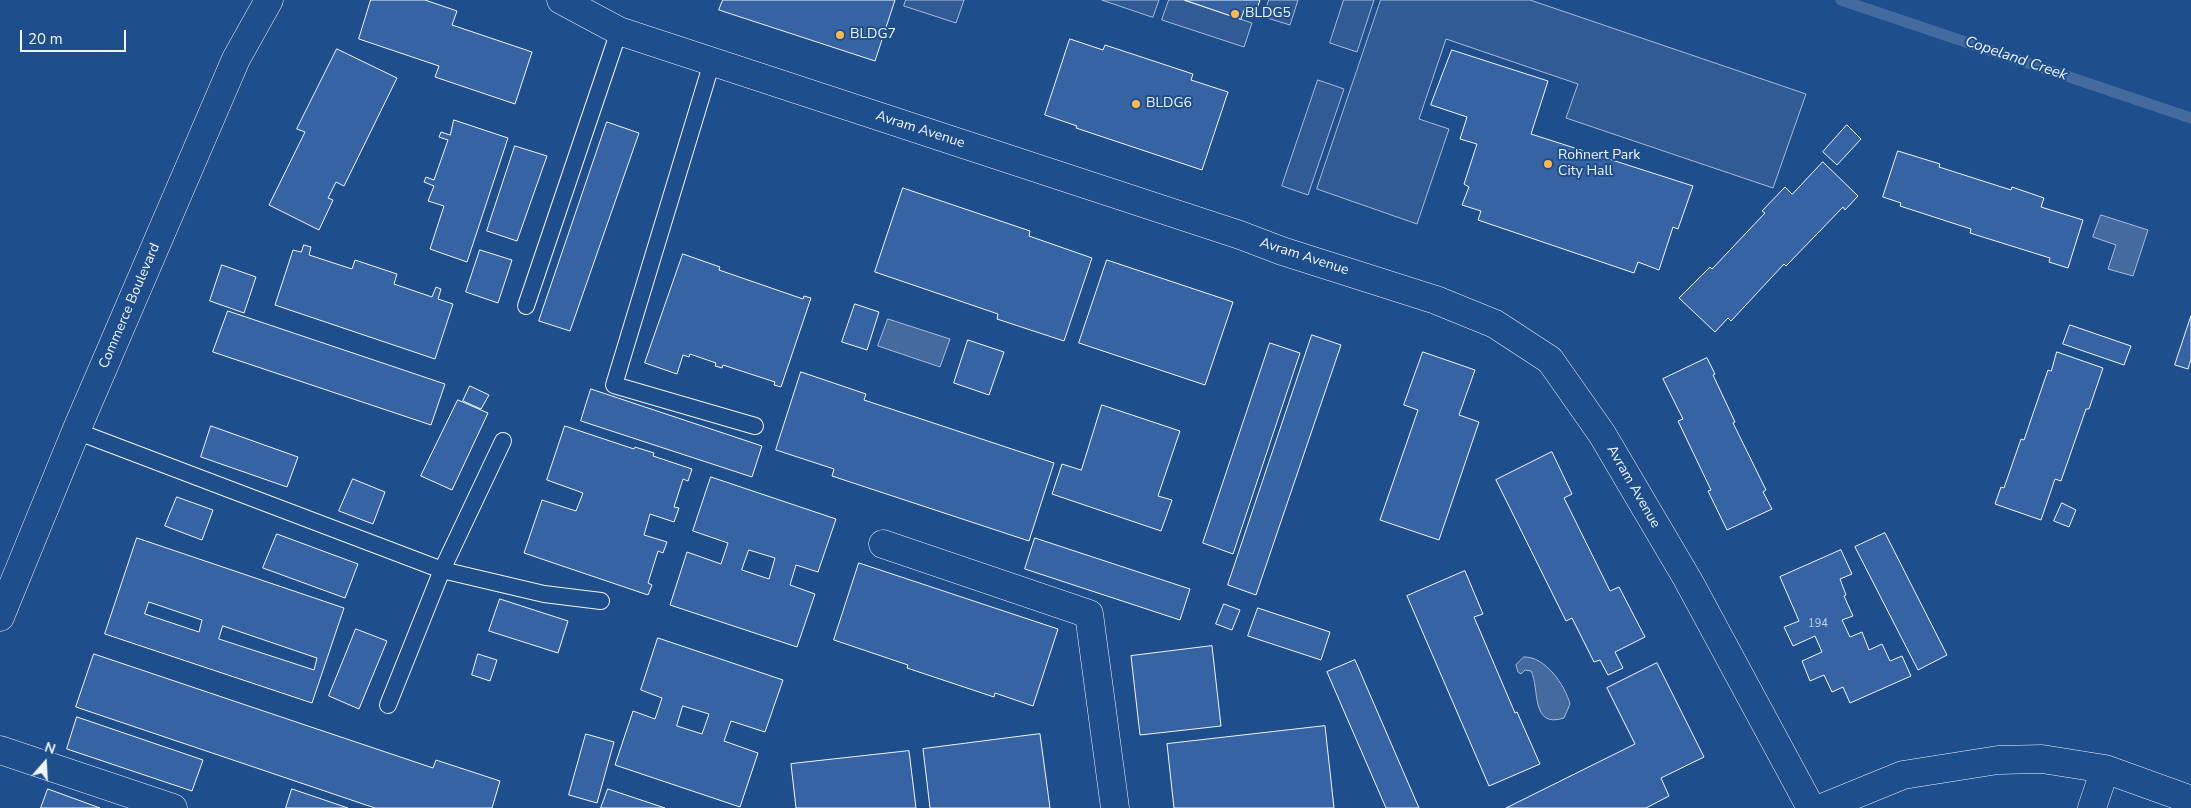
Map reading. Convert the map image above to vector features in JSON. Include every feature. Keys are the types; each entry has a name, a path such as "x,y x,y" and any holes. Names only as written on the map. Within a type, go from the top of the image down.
{"street":[{"name":"Commerce Boulevard","path":"0,617 76,431 236,59 269,0"},
{"name":"Avram Avenue","path":"561,0 619,31 1240,235 1282,251 1436,300 1495,324 1550,360 1602,434 1688,580 1811,808"},
{"path":"883,544 1089,614 1115,808"},
{"path":"0,750 173,808"},
{"path":"1822,808 1904,775 1998,760 2042,760 2105,769 2191,800"},
{"path":"2092,808 2105,769"}],"lane":[{"path":"526,306 619,31"},
{"path":"712,62 614,385 755,426"},
{"path":"76,431 442,570 544,594 601,601"},
{"path":"388,705 442,570 503,441"}],"shaded area":[{"path":"906,0 964,0 956,23 904,6"},
{"path":"1102,0 1159,0 1153,17"},
{"path":"1169,0 1183,0 1252,23 1244,47 1162,20"},
{"path":"1269,0 1298,0 1290,25 1264,17"},
{"path":"1344,0 1374,0 1357,52 1330,43"},
{"path":"1381,0 1530,0 1806,94 1773,188 1566,118 1578,84 1446,39 1419,119 1449,129 1417,224 1317,189"},
{"path":"1318,80 1344,89 1308,195 1282,186"},
{"path":"2101,215 2148,230 2133,276 2108,269 2116,245 2093,237"},
{"path":"888,319 950,339 940,367 878,346"},
{"path":"1524,657 1532,658 1546,666 1564,688 1570,704 1564,718 1553,720 1546,718 1541,712 1531,671 1525,670 1521,674 1518,672 1516,665"}],"building":[{"path":"371,0 425,0 457,11 452,25 532,52 515,104 435,77 439,66 359,39"},
{"name":"BLDG7","path":"723,0 895,0 875,61 719,10"},
{"name":"BLDG5","path":"1185,0 1260,0 1257,9 1246,5 1241,19"},
{"name":"BLDG6","path":"1070,39 1103,50 1105,45 1193,74 1191,80 1228,92 1202,170 1076,128 1077,126 1045,115"},
{"path":"337,49 397,78 344,186 336,182 328,198 333,200 319,230 269,205 305,132 297,129"},
{"name":"Rohnert Park City Hall","path":"1452,50 1548,81 1531,134 1693,186 1678,229 1673,227 1659,270 1638,262 1634,273 1478,220 1481,211 1462,205 1469,187 1464,184 1477,144 1460,139 1467,117 1431,105"},
{"path":"454,120 508,138 467,262 430,249 444,206 428,201 434,186 424,182 426,177 434,180 448,140 439,137 441,132 450,135"},
{"path":"607,122 639,133 570,331 539,321"},
{"path":"1847,125 1861,139 1837,165 1823,152"},
{"path":"515,146 547,156 517,241 487,231"},
{"path":"1898,151 1940,164 1939,167 2011,190 2012,187 2044,198 2041,207 2083,220 2068,268 2049,262 2050,258 1970,233 1971,229 1900,206 1901,203 1883,197"},
{"path":"1823,162 1858,196 1845,210 1843,207 1786,266 1784,264 1731,321 1728,318 1715,332 1679,298 1710,267 1712,269 1765,213 1762,211 1785,187 1792,194"},
{"path":"903,188 1030,231 1029,236 1092,258 1064,341 997,319 998,314 875,272"},
{"path":"304,245 311,247 309,255 352,269 355,260 397,274 394,284 432,297 436,287 441,289 438,299 453,304 435,359 275,305 293,250 301,252"},
{"path":"480,250 512,260 498,303 466,292"},
{"path":"683,254 720,267 719,270 803,299 804,296 811,298 781,387 774,385 775,382 723,365 722,368 715,366 716,363 690,354 689,357 683,355 677,374 645,363"},
{"path":"1107,260 1233,302 1205,385 1079,343"},
{"path":"222,265 256,277 244,313 210,301"},
{"path":"855,304 879,312 867,350 842,342"},
{"path":"228,311 445,384 431,425 213,352"},
{"path":"2191,316 2191,359 2188,369 2175,365"},
{"path":"2070,325 2131,346 2124,365 2063,344"},
{"path":"1312,335 1341,345 1256,595 1228,585"},
{"path":"968,340 1004,352 989,395 954,383"},
{"path":"1270,343 1300,353 1233,554 1203,543"},
{"path":"1423,352 1475,370 1459,415 1479,422 1439,540 1380,520 1418,410 1404,405"},
{"path":"2057,352 2103,368 2089,409 2086,409 2061,481 2055,479 2041,520 1995,504 2001,487 2004,488 2021,439 2024,440 2048,370 2051,371"},
{"path":"1707,358 1735,422 1733,423 1766,490 1763,492 1772,509 1727,530 1708,491 1711,490 1678,421 1683,419 1663,379"},
{"path":"801,372 866,394 864,400 1054,463 1029,541 832,476 834,469 776,450"},
{"path":"470,386 489,395 481,409 463,401"},
{"path":"591,389 762,446 752,477 581,421"},
{"path":"458,400 488,413 452,490 421,476"},
{"path":"1102,405 1180,431 1158,496 1172,500 1161,531 1052,494 1062,464 1081,470"},
{"path":"211,426 298,457 287,487 201,457"},
{"path":"565,426 634,449 635,447 654,453 653,456 692,469 688,481 683,479 674,507 679,508 674,522 650,514 644,535 667,542 663,553 658,551 648,583 652,585 648,595 524,553 542,500 576,511 583,493 547,480"},
{"path":"1552,452 1572,494 1564,498 1610,591 1619,587 1645,637 1615,652 1623,668 1608,675 1600,660 1594,662 1572,618 1566,621 1496,480"},
{"path":"711,477 836,519 818,572 796,565 790,585 815,594 797,647 670,605 687,552 721,564 728,543 693,531","holes":["749,550 775,558 769,579 742,570"]},
{"path":"353,479 385,492 373,524 339,511"},
{"path":"177,497 213,510 202,540 165,526"},
{"path":"2062,503 2076,510 2069,527 2054,521"},
{"path":"1885,533 1947,655 1918,670 1855,547"},
{"path":"277,534 358,564 345,598 263,568"},
{"path":"137,538 344,608 312,703 105,634","holes":["149,602 202,620 199,632 145,614","223,626 317,658 314,670 219,639"]},
{"path":"1035,538 1190,589 1180,620 1025,569"},
{"path":"1841,550 1852,574 1840,579 1846,595 1844,596 1853,616 1842,620 1850,637 1862,632 1869,650 1882,644 1890,661 1902,656 1911,676 1850,703 1843,687 1832,692 1824,675 1810,681 1802,661 1822,652 1815,636 1793,646 1784,627 1799,621 1780,577"},
{"path":"859,563 1058,629 1033,706 995,693 994,697 907,668 908,665 834,640"},
{"path":"1465,571 1483,614 1474,617 1515,713 1517,712 1540,764 1489,786 1407,596"},
{"path":"500,599 568,621 558,653 489,631"},
{"path":"1224,604 1240,610 1232,630 1216,624"},
{"path":"1258,608 1330,632 1321,660 1248,636"},
{"path":"356,629 387,641 359,709 329,696"},
{"path":"658,638 783,680 765,732 731,721 724,741 758,753 740,807 615,765 633,711 655,719 662,698 641,690","holes":["683,706 709,714 702,734 677,726"]},
{"path":"1212,646 1221,726 1140,735 1131,656"},
{"path":"94,654 433,768 436,760 500,781 492,808 375,808 76,707"},
{"path":"478,654 497,660 490,681 472,675"},
{"path":"1355,660 1419,808 1386,808 1327,672"},
{"path":"1657,663 1704,757 1661,778 1669,796 1646,808 1506,808 1635,744 1607,688"},
{"path":"77,717 203,760 192,791 67,749"},
{"path":"1325,726 1334,808 1174,808 1167,744"},
{"path":"586,734 614,742 597,803 569,795"},
{"path":"1040,734 1050,808 930,808 923,749"},
{"path":"909,751 916,808 796,808 791,764"},
{"path":"48,789 100,808 41,808"},
{"path":"292,789 348,808 286,808"},
{"path":"608,789 665,808 601,808"}],"waterway":[{"name":"Copeland Creek","path":"1841,0 2191,118"}],"place":[{"name":"BLDG5","path":"1235,14"},
{"name":"BLDG7","path":"840,35"},
{"name":"BLDG6","path":"1136,104"},
{"name":"Rohnert Park City Hall","path":"1548,164"}]}
